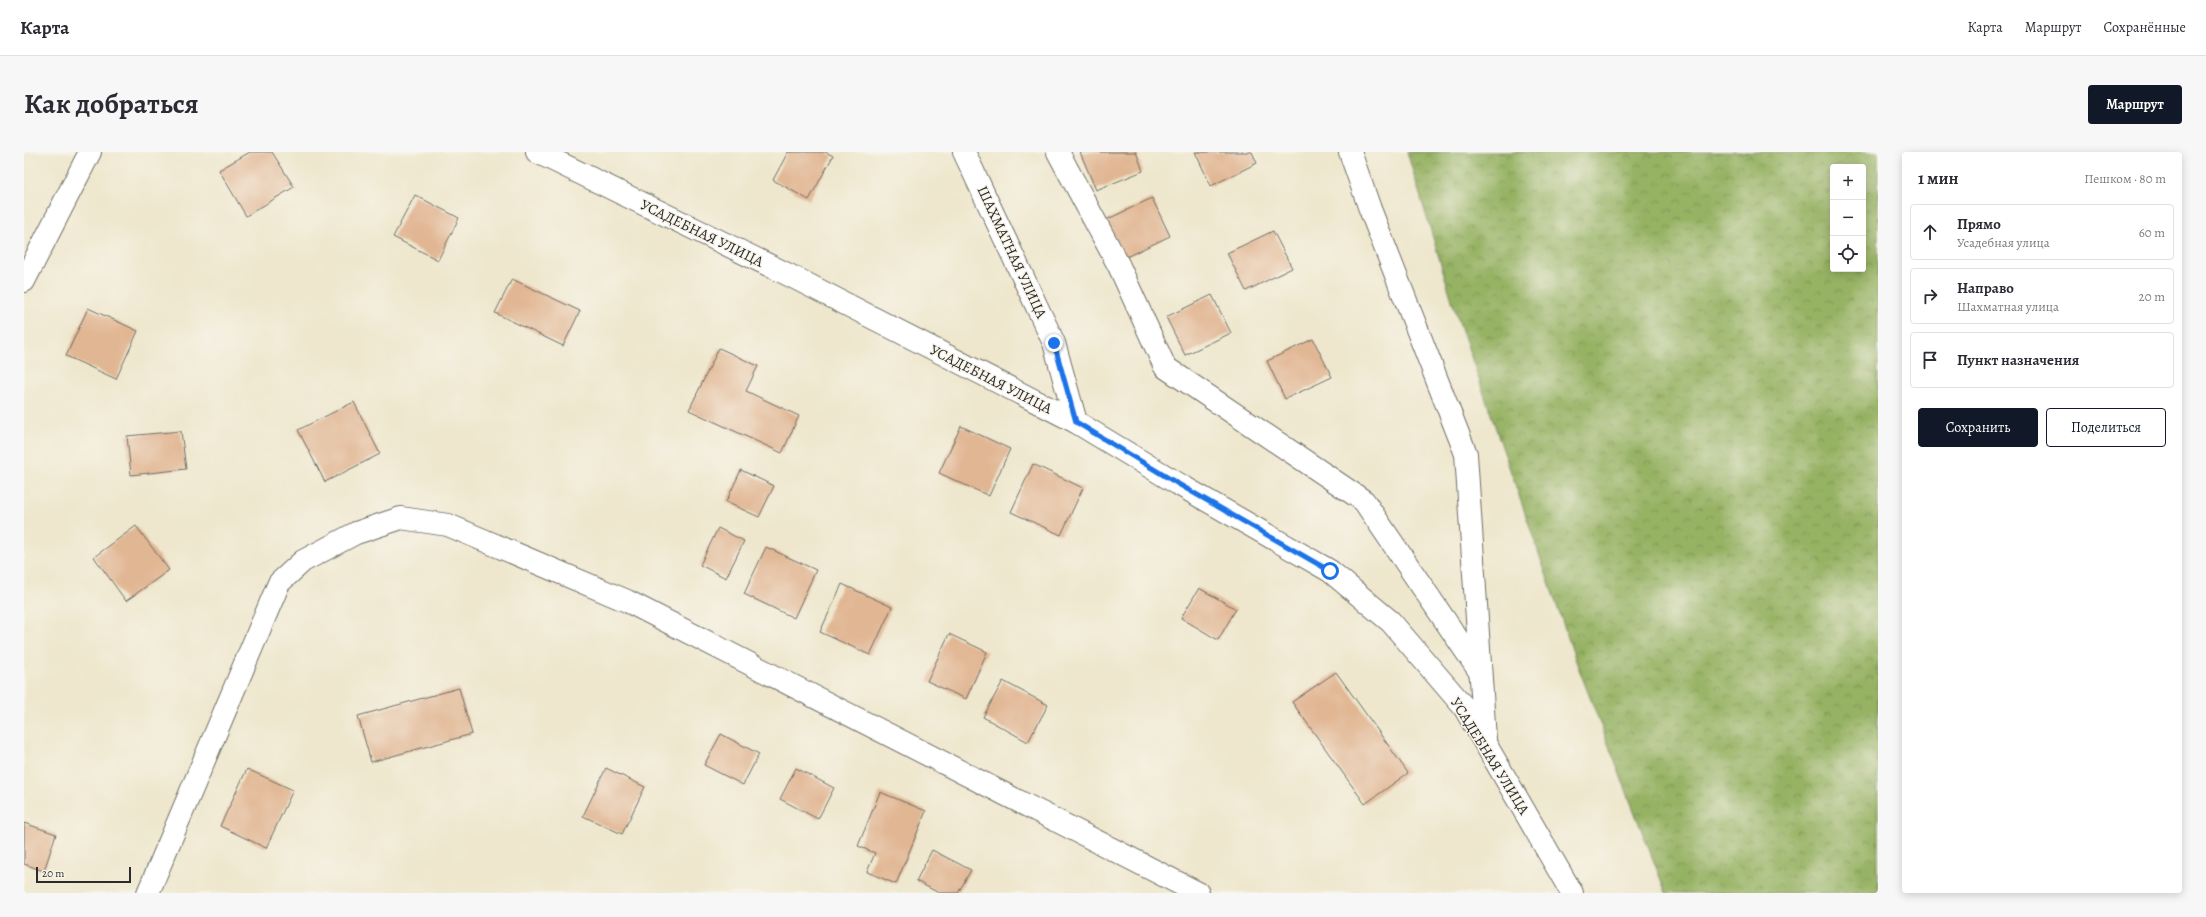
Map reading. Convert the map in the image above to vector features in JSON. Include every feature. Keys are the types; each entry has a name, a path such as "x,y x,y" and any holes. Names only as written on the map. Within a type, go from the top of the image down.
{"street":[{"path":"24,281 90,152"},
{"name":"УСАДЕБНАЯ УЛИЦА","path":"537,152 804,283 1076,422 1180,485 1330,571 1390,622 1464,707 1572,893"},
{"name":"ШАХМАТНАЯ УЛИЦА","path":"964,152 1054,343 1076,422"},
{"path":"1058,152 1119,266 1165,367 1364,501 1480,672"},
{"path":"1350,152 1370,209 1466,454 1486,744"},
{"path":"148,893 279,583 303,561 356,533 401,518 448,525 627,601 1198,893"}],"green space":[{"path":"1407,152 1878,152 1878,893 1666,893 1577,664 1454,307"}],"building":[{"path":"250,152 272,152 294,187 246,216 219,170"},
{"path":"788,152 826,152 833,156 809,200 773,180"},
{"path":"1080,152 1136,152 1143,171 1096,190"},
{"path":"1195,152 1252,152 1257,163 1211,186"},
{"path":"415,195 459,218 438,260 393,237"},
{"path":"1152,198 1170,236 1124,258 1106,220"},
{"path":"1273,231 1292,268 1246,291 1227,253"},
{"path":"512,279 580,311 563,346 495,313"},
{"path":"1212,295 1231,333 1185,355 1166,317"},
{"path":"88,308 138,331 116,379 66,356"},
{"path":"1313,339 1332,377 1285,399 1267,361"},
{"path":"719,348 758,366 746,391 799,416 782,453 689,410"},
{"path":"354,402 380,454 325,482 298,430"},
{"path":"961,426 1010,449 989,496 939,473"},
{"path":"181,431 186,469 131,475 127,436"},
{"path":"1033,464 1083,488 1061,535 1011,512"},
{"path":"741,470 774,486 759,517 726,502"},
{"path":"136,526 169,570 126,601 94,557"},
{"path":"718,528 744,541 726,578 700,565"},
{"path":"766,547 816,570 794,618 744,594"},
{"path":"842,584 892,607 870,655 820,632"},
{"path":"1199,588 1236,609 1218,640 1181,618"},
{"path":"949,634 987,652 966,699 927,681"},
{"path":"1336,672 1408,773 1365,804 1292,702"},
{"path":"1003,681 1048,705 1028,742 983,717"},
{"path":"459,688 472,734 371,762 358,716"},
{"path":"721,734 759,754 743,785 704,765"},
{"path":"606,768 645,787 622,834 583,816"},
{"path":"796,768 834,788 818,819 780,799"},
{"path":"247,769 293,790 266,848 220,826"},
{"path":"880,792 926,811 896,884 867,872 875,853 858,846"},
{"path":"24,823 56,834 44,871 24,864"},
{"path":"932,850 971,870 958,893 939,893 916,881"}],"route":[{"path":"1054,343 1076,422 1180,485 1267,533 1330,571"}]}
